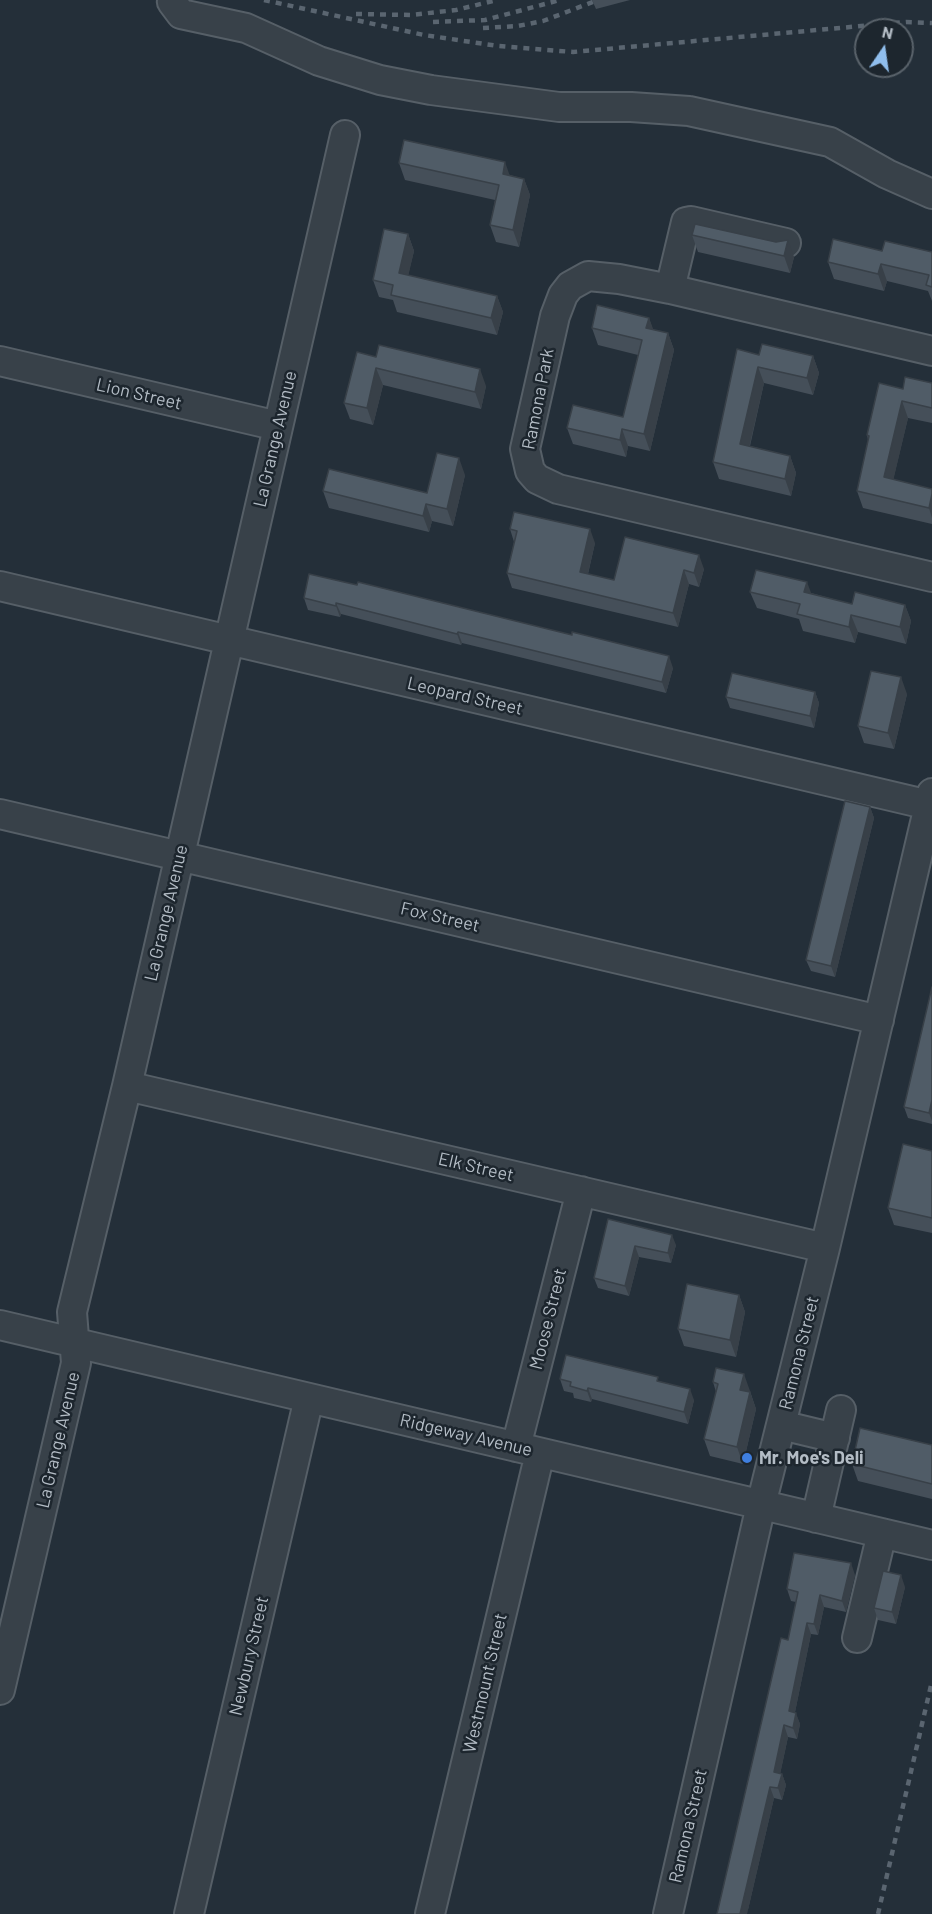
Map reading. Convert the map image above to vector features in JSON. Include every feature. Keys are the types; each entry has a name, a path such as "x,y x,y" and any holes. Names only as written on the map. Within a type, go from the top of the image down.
{"street":[{"path":"173,0 172,2 181,14 246,28 319,61 380,80 431,90 558,107 631,107 711,115 830,142 887,174 932,195"},
{"name":"La Grange Avenue","path":"0,1690 76,1363 72,1312 127,1086 345,135"},
{"path":"670,289 686,222 691,221 786,243"},
{"name":"Ramona Park","path":"932,351 670,289 619,279 588,276 570,286 563,295 555,316 527,437 526,461 530,471 537,479 558,489 932,577"},
{"name":"Lion Street","path":"0,361 278,426"},
{"name":"Leopard Street","path":"0,586 930,799"},
{"name":"Ramona Street","path":"668,1914 761,1505 825,1248 930,799"},
{"name":"Fox Street","path":"0,814 879,1020"},
{"name":"Elk Street","path":"127,1086 825,1248"},
{"name":"Moose Street","path":"528,1450 581,1191"},
{"name":"Ridgeway Avenue","path":"0,1324 932,1545"},
{"name":"Newbury Street","path":"189,1914 309,1398"},
{"path":"816,1518 841,1410"},
{"path":"781,1425 835,1438"},
{"name":"Westmount Street","path":"430,1914 528,1450"},
{"path":"857,1638 882,1533"}],"building":[{"path":"404,140 505,162 503,174 524,179 513,230 490,225 499,185 399,163"},
{"path":"695,224 776,242 788,240 784,256 692,235"},
{"path":"384,229 408,234 399,273 497,296 491,318 391,295 393,285 373,280"},
{"path":"833,239 882,251 885,241 932,252 932,287 926,285 929,275 881,264 878,274 828,262"},
{"path":"597,305 649,318 646,328 668,333 644,434 622,429 620,440 567,428 573,405 623,417 642,340 592,328"},
{"path":"762,344 813,356 807,378 758,367 740,444 790,456 785,479 713,462 737,349 759,355"},
{"path":"379,345 480,369 475,392 376,368 367,408 344,403 357,352 376,357"},
{"path":"905,377 932,383 932,408 902,401 884,477 932,489 929,508 857,491 879,383 903,389"},
{"path":"437,453 459,458 447,509 426,504 423,516 323,491 329,469 427,493"},
{"path":"514,512 590,529 580,572 614,580 625,537 699,555 694,573 684,570 673,613 507,573 517,531 510,529"},
{"path":"756,570 807,582 804,592 852,604 855,592 905,605 900,627 851,615 849,627 797,614 800,604 750,592"},
{"path":"309,574 357,585 358,582 572,635 572,632 669,656 662,682 336,603 336,606 304,598"},
{"path":"871,671 901,677 888,733 858,726"},
{"path":"732,673 815,692 810,716 726,697"},
{"path":"845,801 870,807 831,966 806,960"},
{"path":"932,987 932,1100 929,1113 904,1107"},
{"path":"903,1144 932,1151 932,1218 888,1208"},
{"path":"608,1219 672,1235 668,1253 635,1246 625,1286 594,1278"},
{"path":"687,1284 739,1295 730,1340 678,1329"},
{"path":"566,1355 658,1377 657,1381 690,1389 684,1412 588,1388 587,1391 570,1386 571,1382 560,1379"},
{"path":"716,1368 744,1374 740,1390 750,1392 737,1447 704,1439 718,1384 713,1382"},
{"path":"860,1428 932,1445 932,1484 852,1464"},
{"path":"794,1553 851,1563 842,1601 820,1595 814,1624 807,1623 789,1711 796,1713 793,1728 784,1725 774,1772 782,1774 778,1788 770,1787 740,1914 717,1914 781,1638 788,1640 798,1592 787,1589"},
{"path":"883,1571 901,1575 892,1612 874,1608"}],"railway":[{"path":"264,0 424,35 498,46 573,52 906,22 932,23"},
{"path":"356,14 411,15 456,10 497,0"},
{"path":"433,22 485,20 560,0"},
{"path":"483,28 518,26 543,21 598,0"},
{"path":"878,1914 932,1681"}],"place":[{"name":"Mr. Moe's Deli","path":"747,1458"}]}
